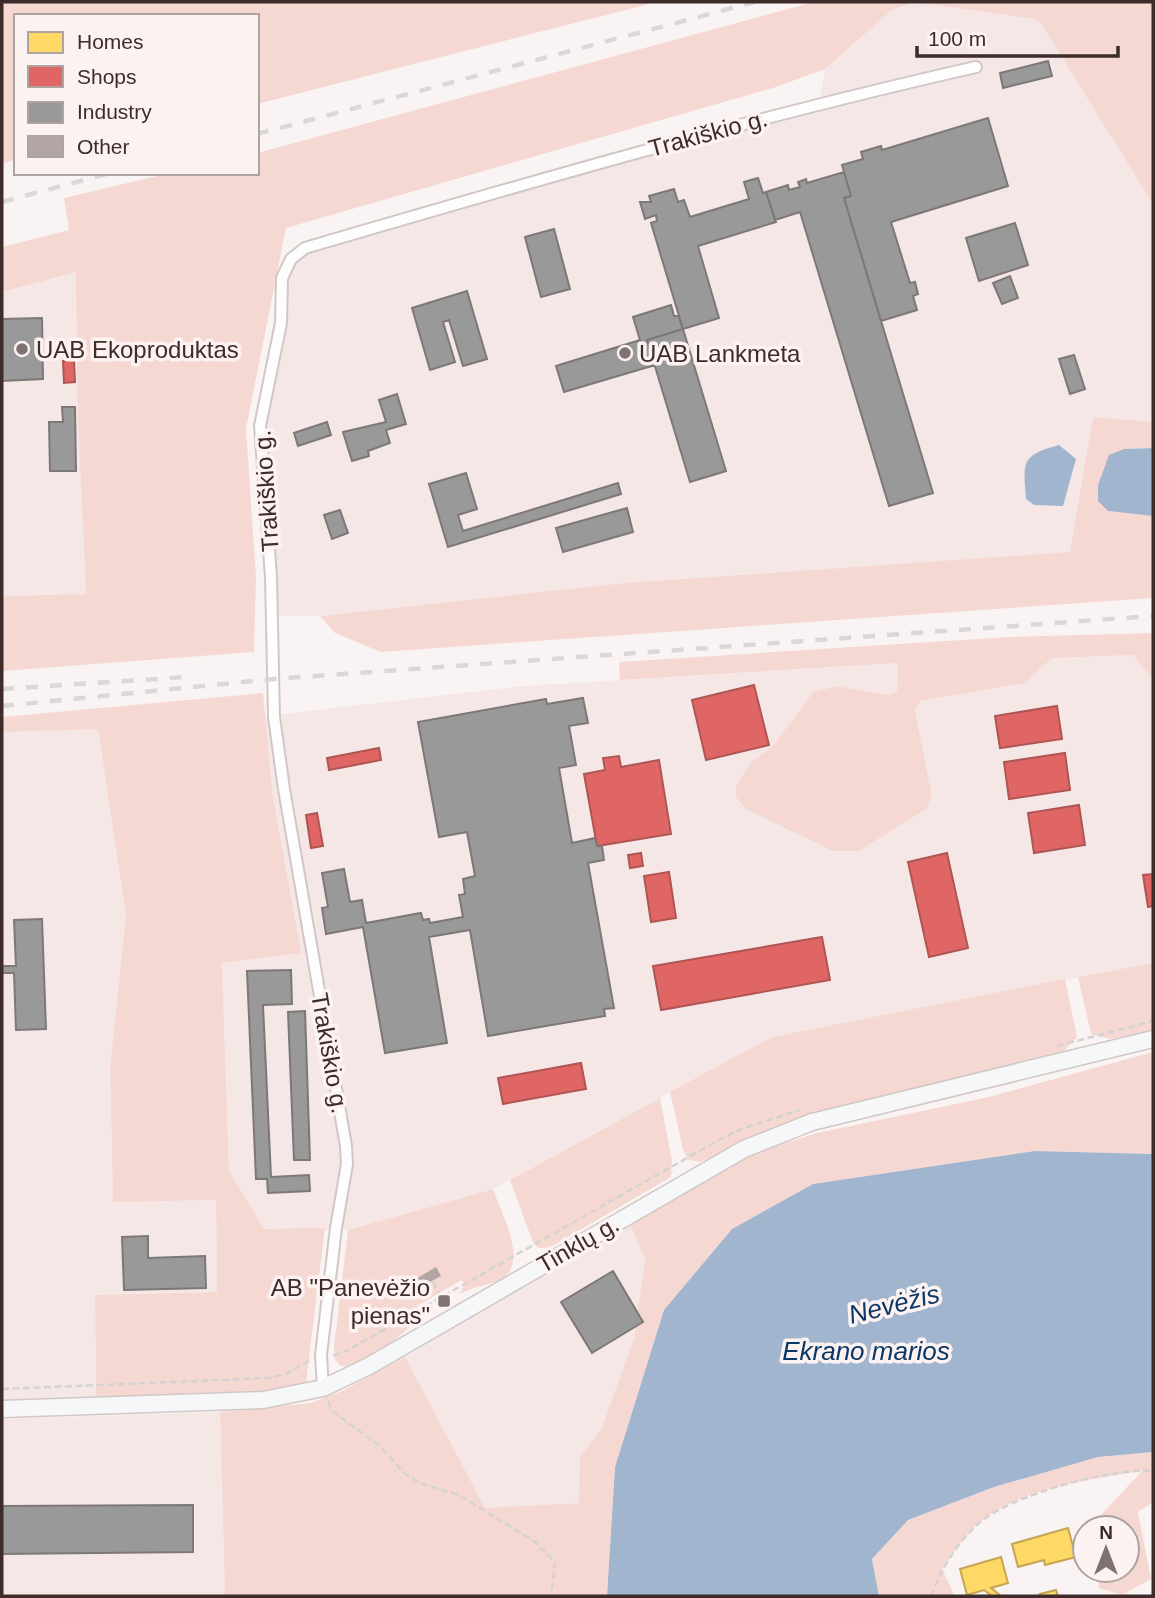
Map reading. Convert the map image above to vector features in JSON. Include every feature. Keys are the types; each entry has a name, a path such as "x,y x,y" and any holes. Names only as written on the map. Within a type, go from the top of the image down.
{"main road":[{"name":"Tinklų g.","path":"2,1409 263,1400 323,1388 369,1366 744,1149 812,1122 1153,1039"}],"street":[{"name":"Trakiškio g.","path":"323,1388 321,1359 335,1227 347,1164 274,717 271,577 260,426 281,323 282,278 291,259 305,248 513,187 819,103 976,67"}],"path":[{"path":"1046,1049 1153,1021"},
{"path":"2,1389 269,1378 348,1350 717,1141 741,1129 809,1107"},
{"path":"433,1282 444,1301"},
{"path":"323,1388 332,1411 380,1446 404,1473 420,1483 459,1495 534,1541 555,1562 551,1596"},
{"path":"932,1596 942,1569 959,1543 980,1521 1006,1507 1088,1479 1153,1471"}],"shaded area":[{"path":"2,2 657,2 259,103 259,14 14,14 14,160 2,163"},
{"path":"814,2 915,2 892,10 825,69 776,87 286,228 246,429 256,577 254,652 2,671 2,596 86,594 77,399 76,272 2,292 2,247 69,230 64,198 162,175 259,175 259,152"},
{"path":"915,2 1034,19 1043,25 1153,204 1153,422 1093,417 1071,552 624,583 320,616 272,616 260,426 281,323 282,278 305,248 819,103 825,69 892,10"},
{"path":"915,2 1153,2 1153,204 1042,25 1034,19"},
{"path":"76,271 77,399 86,594 2,596 2,292"},
{"path":"1093,417 1153,422 1153,448 1124,449 1108,511 1153,516 1153,598 381,652 335,633 320,616 624,583 1070,552"},
{"path":"1153,633 1153,680 1133,655 1052,658 1025,683 920,701 915,710 932,795 926,809 859,851 833,851 746,809 736,797 736,785 752,761 772,747 813,692 837,686 888,695 897,692 898,663 620,680 619,662 1008,637"},
{"path":"1133,655 1153,680 1153,963 772,1037 493,1189 348,1230 264,1229 229,1172 222,963 300,953 273,797 265,716 524,686 898,663 898,692 888,695 837,686 813,692 772,747 752,761 932,794 915,709 920,701 1025,683 1052,658"},
{"path":"263,693 273,797 301,953 222,963 229,1171 264,1229 325,1228 306,1383 270,1391 96,1397 95,1295 217,1292 216,1200 113,1202 110,1066 126,916 98,729 2,732 2,717"},
{"path":"98,728 126,916 110,1066 113,1201 216,1200 217,1292 95,1295 96,1397 2,1401 2,732"},
{"path":"1153,963 1153,1030 1110,1039 1091,1034 1078,977"},
{"path":"1065,979 1077,1037 1060,1055 792,1121 700,1162 689,1160 683,1150 670,1092 772,1037"},
{"path":"1153,1052 1153,1154 1035,1151 813,1184 732,1229 664,1310 615,1467 607,1596 225,1596 220,1412 311,1403 342,1391 405,1357 485,1508 579,1503 580,1457 602,1427 634,1338 645,1260 629,1222 724,1166 762,1150 817,1133 989,1097"},
{"path":"660,1098 672,1161 671,1177 549,1248 538,1248 532,1240 510,1180"},
{"path":"493,1189 511,1239 512,1265 507,1275 496,1282 460,1294 464,1285 462,1280 417,1306 420,1311 430,1311 388,1345 363,1361 351,1366 341,1366 335,1360 334,1346 348,1230"},
{"path":"629,1222 645,1260 634,1338 602,1427 580,1457 580,1503 485,1509 405,1357"},
{"path":"220,1412 225,1596 2,1596 2,1419"},
{"path":"1153,1452 1153,1502 1138,1514 1102,1514 1142,1471 1035,1493 995,1511 968,1533 942,1569 955,1596 879,1596 872,1559 908,1520 994,1487 1098,1457"},
{"path":"1141,1527 1151,1579 1122,1595 1099,1588 1098,1584 1141,1584"}],"water":[{"path":"1059,445 1076,459 1063,506 1034,505 1026,499 1027,462 1037,452"},
{"path":"1153,448 1153,516 1108,511 1098,501 1098,485 1109,455 1124,449"},
{"name":"Ekrano marios","path":"1035,1151 1153,1154 1153,1452 1098,1457 994,1487 908,1520 872,1559 879,1596 607,1596 615,1467 664,1310 732,1229 813,1184"}],"building: Homes":[{"path":"1068,1528 1071,1558 1045,1565 1044,1560 1018,1567 1012,1544"},
{"path":"1001,1557 1008,1583 991,1588 1001,1596 992,1596 984,1590 967,1595 960,1569"},
{"path":"1056,1590 1058,1596 1040,1594"}],"building: Shops":[{"path":"74,360 75,382 64,383 63,361"},
{"path":"754,685 769,745 706,760 692,700"},
{"path":"1057,706 1062,739 1000,748 995,716"},
{"path":"379,748 381,760 329,770 327,758"},
{"path":"1065,753 1070,790 1009,799 1004,762"},
{"path":"619,756 621,767 659,760 671,834 597,846 584,774 605,770 603,758"},
{"path":"1079,805 1085,845 1034,853 1028,813"},
{"path":"317,813 323,846 311,848 306,815"},
{"path":"641,853 643,866 630,868 628,855"},
{"path":"947,853 968,948 929,957 908,862"},
{"path":"669,872 676,918 651,922 644,876"},
{"path":"1153,874 1153,906 1148,907 1143,875"},
{"path":"822,937 830,980 661,1010 653,966"},
{"path":"581,1063 586,1089 503,1104 498,1078"}],"building: Industry":[{"path":"1048,61 1052,76 1003,88 1000,73"},
{"path":"988,118 1008,186 891,222 910,283 915,282 918,294 913,296 917,310 881,321 844,198 851,196 842,165 863,159 861,152 881,146 882,150"},
{"path":"844,172 851,196 844,198 933,493 889,506 800,212 775,220 766,192 788,185 789,190 800,187 798,182 806,179 807,183"},
{"path":"758,178 763,193 766,192 776,222 698,246 719,318 683,329 651,223 657,221 656,215 645,219 640,202 651,202 649,196 674,189 678,202 684,200 690,217 749,199 744,182"},
{"path":"1015,223 1028,265 979,281 966,238"},
{"path":"554,229 570,289 541,297 525,237"},
{"path":"1010,276 1018,298 1002,304 993,283"},
{"path":"467,291 487,359 463,366 449,320 443,322 455,362 430,370 412,308"},
{"name":"UAB Lankmeta","path":"671,305 674,316 678,315 683,329 647,340 655,365 564,392 556,366 640,340 633,317"},
{"name":"UAB Ekoproduktas","path":"42,318 43,379 2,381 2,319"},
{"path":"683,329 726,471 690,482 647,340"},
{"path":"1074,355 1085,389 1070,394 1059,359"},
{"path":"397,394 406,424 386,430 390,443 368,451 369,456 352,461 343,432 386,422 379,400"},
{"path":"62,407 75,407 76,471 50,471 49,422 63,422"},
{"path":"327,422 331,435 298,446 294,433"},
{"path":"466,473 477,509 458,515 463,531 618,483 621,494 448,547 429,484"},
{"path":"627,508 633,532 563,552 556,528"},
{"path":"340,510 348,533 332,539 324,515"},
{"path":"583,698 588,723 569,726 576,765 559,768 572,843 595,838 597,846 602,846 604,860 588,863 614,1008 604,1009 605,1016 488,1036 470,930 429,937 447,1043 385,1053 363,927 326,934 322,908 328,907 322,873 344,869 350,902 362,900 366,923 421,913 423,920 429,919 430,923 463,917 459,895 465,894 463,879 475,876 467,832 439,837 418,722 546,699 547,704"},
{"path":"42,919 46,1029 16,1030 14,973 2,973 2,966 16,966 14,920"},
{"path":"291,970 292,1004 263,1005 271,1177 309,1175 310,1191 268,1193 267,1179 256,1179 247,971"},
{"path":"305,1011 310,1160 294,1160 288,1012"},
{"path":"148,1236 148,1258 205,1256 206,1288 124,1290 122,1237"},
{"path":"613,1271 643,1322 592,1353 561,1302"},
{"path":"193,1505 193,1552 2,1554 2,1506"}],"building: Other":[{"path":"436,1267 441,1276 419,1288 414,1280"}],"railway":[{"path":"259,133 755,2"},
{"path":"2,202 103,175"},
{"path":"2,706 273,679 1153,616"},
{"path":"2,689 187,677"}],"place":[{"name":"UAB Ekoproduktas","path":"22,349"},
{"name":"UAB Lankmeta","path":"625,353"},
{"name":"AB \"Panevėžio pienas\"","path":"444,1301"}],"water label":[{"name":"Nevėžis","path":"894,1304"}]}
